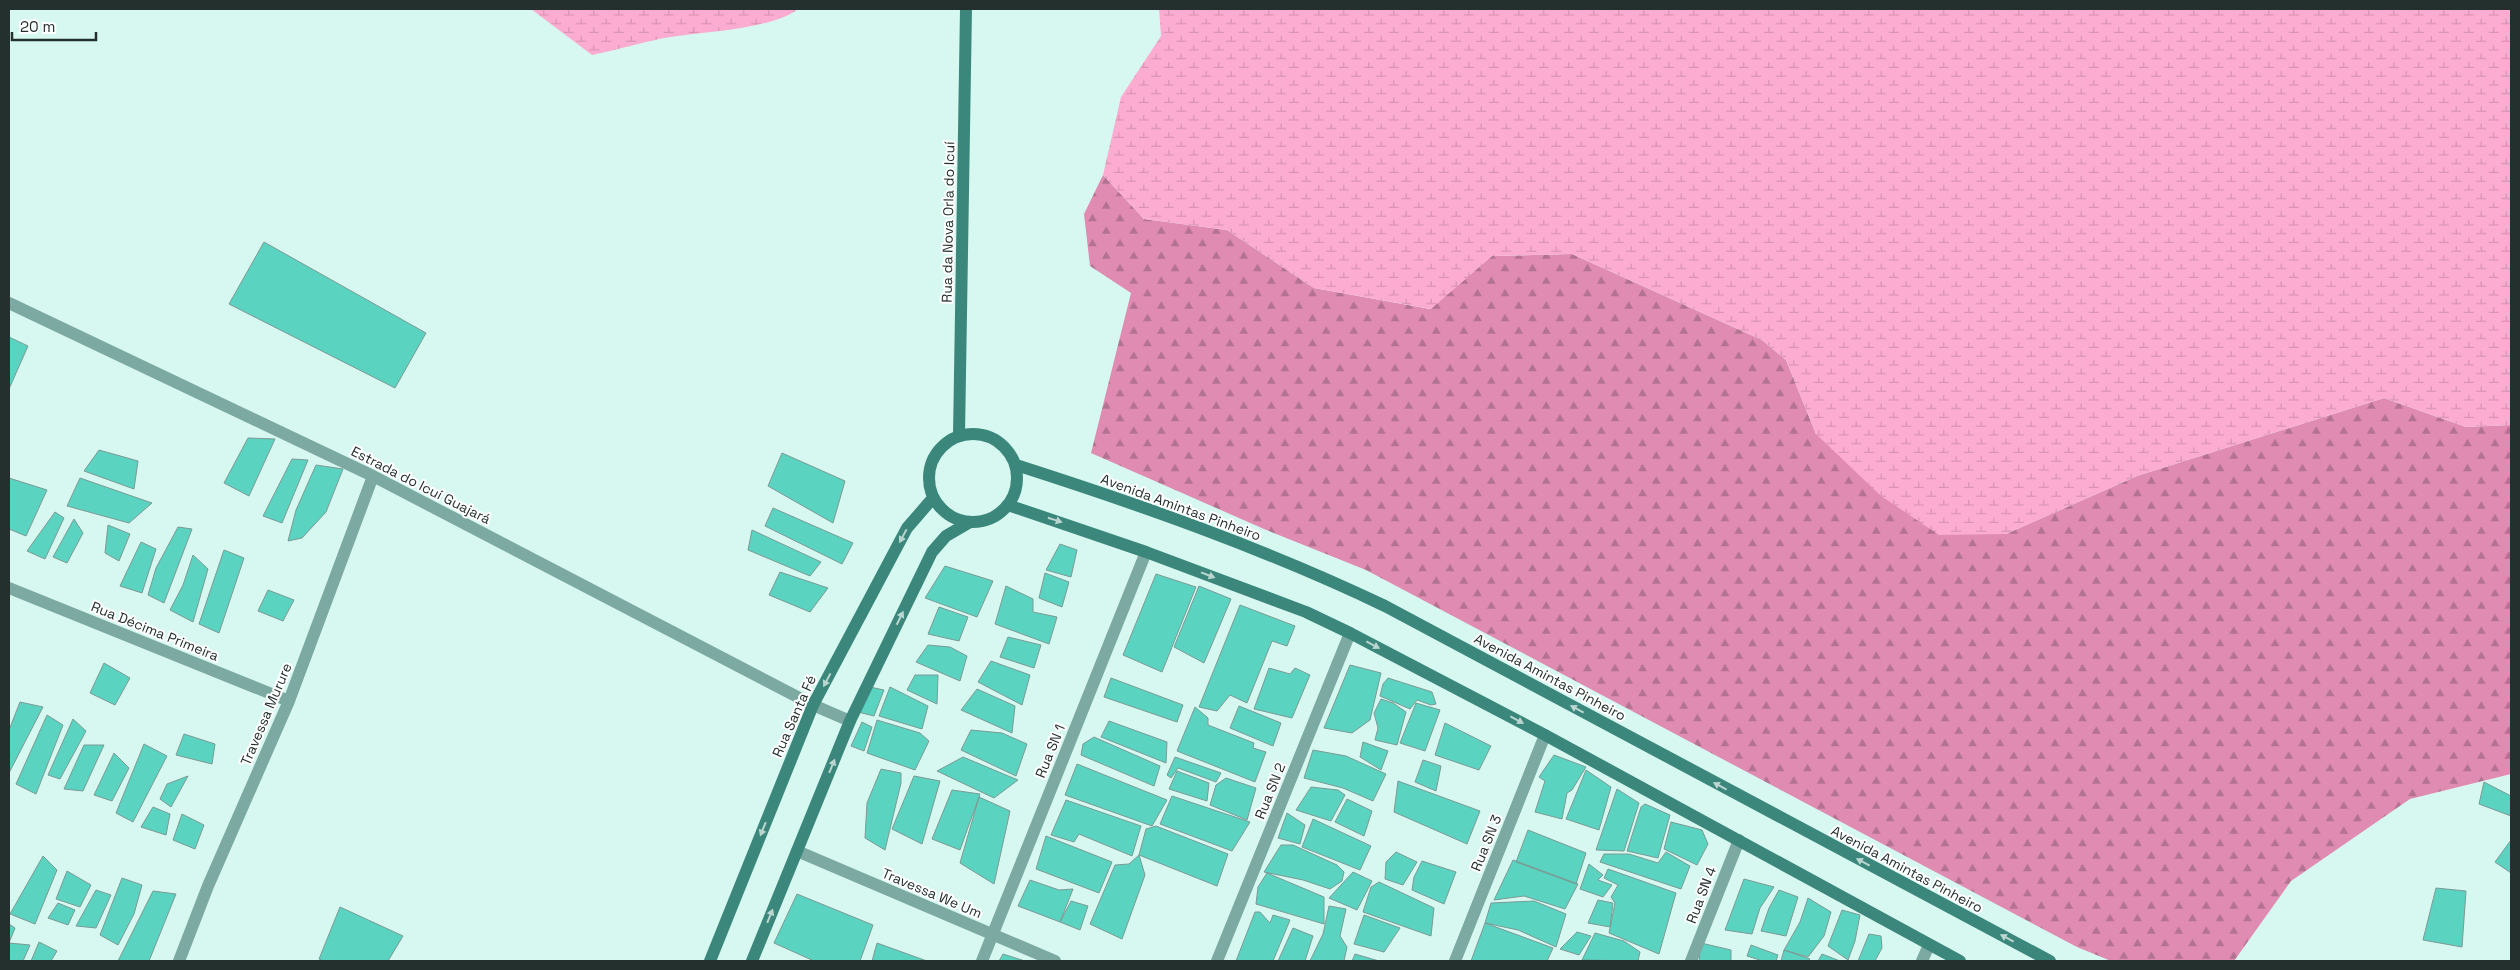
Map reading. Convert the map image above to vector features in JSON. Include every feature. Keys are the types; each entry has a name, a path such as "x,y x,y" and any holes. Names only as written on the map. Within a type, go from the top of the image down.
{"street":[{"name":"Rua da Nova Orla do Icuí","path":"959,435 966,9"},
{"name":"Estrada do Icuí Guajará","path":"9,303 373,476 813,705 850,721"},
{"path":"973,433 987,435 1000,442 1010,452 1016,465 1018,479 1015,493 1008,505 998,515 985,521 970,522 955,518 942,510 933,498 928,483 929,468 935,454 945,442 959,435 973,433"},
{"name":"Avenida Amintas Pinheiro","path":"1016,465 1128,501 1324,577 1376,602 2050,961"},
{"name":"Travessa Murure","path":"179,961 208,886 290,701 373,476"},
{"name":"Rua Santa Fé","path":"710,961 813,705 908,528 933,498"},
{"path":"1008,505 1146,552 1306,612 1350,633 1545,735 1960,961"},
{"path":"752,961 850,721 932,552 946,536 970,522"},
{"name":"Rua SN 1","path":"982,961 1146,552"},
{"name":"Rua Décima Primeira","path":"9,588 290,701"},
{"name":"Rua SN 2","path":"1217,961 1350,633"},
{"name":"Rua SN 3","path":"1455,961 1545,735"},
{"name":"Rua SN 4","path":"1691,961 1739,840"},
{"name":"Travessa We Um","path":"797,851 992,936 1055,961"},
{"path":"1922,961 1929,945"}],"green space":[{"path":"531,9 798,9 771,22 664,38 592,55"},
{"path":"1159,9 2511,9 2511,425 2466,427 2384,398 2137,476 2006,534 1939,535 1881,496 1816,434 1786,360 1762,340 1572,254 1492,256 1431,309 1314,288 1227,230 1144,219 1103,175 1121,97 1161,36"},
{"path":"1103,175 1144,219 1227,230 1314,288 1430,309 1492,256 1572,254 1762,340 1786,360 1816,434 2006,534 2137,476 2384,398 2466,427 2511,425 2511,774 2410,799 2291,881 2234,961 2111,961 2077,947 1366,570 1264,529 1091,453 1131,293 1090,266 1084,214"}],"building":[{"path":"264,242 426,333 395,388 229,304"},
{"path":"9,337 28,346 9,389"},
{"path":"248,438 275,439 249,496 224,483"},
{"path":"99,450 138,461 134,489 84,471"},
{"path":"782,453 845,481 833,523 768,486"},
{"path":"292,459 308,460 282,523 263,516"},
{"path":"316,465 343,469 326,512 302,538 288,541 296,510"},
{"path":"9,478 47,490 26,536 9,529"},
{"path":"80,478 152,503 129,523 67,506"},
{"path":"773,508 853,543 842,564 765,526"},
{"path":"55,512 64,518 45,559 27,551"},
{"path":"74,519 83,533 67,563 53,557"},
{"path":"108,525 130,534 119,561 105,553"},
{"path":"178,527 192,529 164,603 148,595 156,568"},
{"path":"752,530 821,562 810,576 748,550"},
{"path":"141,542 156,549 142,593 120,586"},
{"path":"1060,544 1077,550 1071,577 1046,570"},
{"path":"224,550 244,558 219,633 199,624"},
{"path":"193,555 208,569 193,622 170,610 183,585"},
{"path":"945,566 993,581 977,617 925,598"},
{"path":"780,572 828,588 810,612 769,595"},
{"path":"1045,573 1069,582 1062,607 1039,598"},
{"path":"1156,574 1196,587 1162,672 1123,655"},
{"path":"1006,586 1033,599 1033,612 1057,617 1049,644 995,624"},
{"path":"1199,586 1231,599 1204,663 1174,647"},
{"path":"268,590 294,600 283,621 258,611"},
{"path":"1240,605 1295,626 1287,646 1272,641 1247,703 1230,695 1217,711 1199,707"},
{"path":"939,607 968,617 959,641 928,634"},
{"path":"1008,637 1041,645 1034,668 1000,657"},
{"path":"928,645 950,647 967,656 960,681 916,662"},
{"path":"991,661 1030,675 1022,705 978,682"},
{"path":"104,663 130,678 115,705 90,693"},
{"path":"1350,665 1381,673 1370,720 1352,733 1324,728"},
{"path":"1269,668 1290,674 1295,668 1310,675 1292,718 1254,709"},
{"path":"915,675 938,675 937,704 907,690"},
{"path":"1111,678 1183,705 1177,722 1104,697"},
{"path":"1388,678 1432,692 1436,704 1431,705 1417,700 1410,709 1380,696 1383,684"},
{"path":"870,687 884,690 874,716 858,712"},
{"path":"890,687 928,706 922,729 879,716"},
{"path":"977,689 1015,706 1012,733 961,710"},
{"path":"1381,699 1393,703 1406,712 1397,745 1375,740 1378,728 1374,713"},
{"path":"20,702 43,707 9,773 9,730"},
{"path":"1416,703 1440,710 1425,751 1400,743"},
{"path":"1239,706 1281,723 1273,746 1230,728"},
{"path":"1195,707 1208,718 1208,725 1254,743 1253,748 1266,752 1255,782 1177,751"},
{"path":"47,715 63,725 36,794 16,784"},
{"path":"73,719 86,731 60,779 48,775"},
{"path":"877,720 920,733 929,741 915,770 867,753"},
{"path":"1109,721 1167,742 1166,763 1101,737"},
{"path":"862,722 872,727 864,751 851,746"},
{"path":"1445,723 1491,746 1479,770 1435,755"},
{"path":"971,730 1002,733 1027,744 1016,776 961,750"},
{"path":"184,734 215,744 212,764 176,755"},
{"path":"1094,737 1160,766 1154,786 1081,755 1083,744"},
{"path":"1363,742 1388,751 1381,770 1360,757"},
{"path":"144,744 167,756 133,822 116,813"},
{"path":"84,745 104,745 83,791 64,789"},
{"path":"1313,750 1346,756 1386,774 1373,801 1343,788 1304,778"},
{"path":"114,753 129,768 112,801 94,795"},
{"path":"1554,755 1586,767 1572,790 1567,793 1562,819 1535,812 1545,781 1539,777"},
{"path":"963,757 1018,780 994,798 937,771"},
{"path":"1175,757 1221,773 1216,782 1178,768 1171,778 1167,775"},
{"path":"1423,760 1441,766 1436,791 1415,782"},
{"path":"1077,764 1167,800 1152,826 1065,795"},
{"path":"881,769 901,773 901,783 885,850 865,838 867,803"},
{"path":"1586,770 1611,787 1599,830 1566,819"},
{"path":"1177,771 1209,783 1207,801 1169,789"},
{"path":"188,776 171,807 160,799 167,784"},
{"path":"914,776 940,781 922,844 892,829"},
{"path":"1226,778 1256,788 1247,820 1210,805 1216,785"},
{"path":"1398,781 1480,811 1467,844 1394,812"},
{"path":"2484,782 2511,796 2511,816 2479,804"},
{"path":"1311,787 1338,790 1345,795 1331,821 1296,810"},
{"path":"1617,789 1639,803 1624,851 1596,850"},
{"path":"952,790 980,794 960,850 932,839"},
{"path":"1172,796 1250,822 1232,851 1160,824"},
{"path":"979,797 1010,811 994,884 960,863"},
{"path":"1347,799 1372,811 1364,836 1335,822"},
{"path":"1066,800 1141,826 1132,856 1079,834 1074,842 1051,835"},
{"path":"1645,804 1670,815 1658,858 1627,851 1641,807"},
{"path":"153,807 170,814 166,835 141,827"},
{"path":"1287,813 1305,825 1300,844 1278,838"},
{"path":"182,814 204,825 195,849 173,840"},
{"path":"1313,819 1371,846 1360,870 1302,847"},
{"path":"1671,822 1702,830 1708,844 1697,865 1664,849"},
{"path":"1156,826 1228,854 1217,886 1139,855 1146,829"},
{"path":"1528,830 1586,853 1576,884 1516,862"},
{"path":"1046,836 1112,862 1099,893 1036,869"},
{"path":"2511,840 2511,873 2495,862"},
{"path":"1281,845 1293,845 1337,865 1344,872 1342,881 1330,889 1303,880 1264,872"},
{"path":"1396,852 1417,862 1403,885 1385,879 1386,862"},
{"path":"1666,852 1690,866 1681,889 1600,862 1604,854 1629,854 1658,863"},
{"path":"1139,855 1145,875 1122,939 1090,924 1115,865 1129,864"},
{"path":"43,856 57,870 35,924 10,914"},
{"path":"1513,860 1578,884 1565,909 1524,896 1494,900"},
{"path":"1422,861 1456,872 1444,904 1412,890 1414,877"},
{"path":"1589,864 1603,875 1598,880 1612,885 1603,897 1580,889"},
{"path":"1608,869 1676,893 1659,954 1609,933 1615,903 1611,897 1618,885 1604,878"},
{"path":"67,871 91,885 80,907 56,899"},
{"path":"1353,872 1372,881 1357,910 1329,898"},
{"path":"1267,873 1324,897 1324,924 1256,904 1258,887"},
{"path":"122,878 142,885 134,914 118,945 100,935"},
{"path":"1744,879 1774,887 1760,908 1752,934 1725,930"},
{"path":"1030,880 1059,890 1073,889 1060,922 1018,906"},
{"path":"1379,882 1434,908 1431,936 1363,912 1371,887"},
{"path":"2436,888 2466,891 2462,947 2423,940"},
{"path":"96,890 111,895 96,928 76,926"},
{"path":"1779,890 1798,897 1786,936 1761,931 1769,908"},
{"path":"153,891 176,894 149,961 118,961"},
{"path":"797,894 873,925 860,961 814,961 774,943"},
{"path":"1808,898 1831,912 1824,936 1808,957 1784,950 1800,922"},
{"path":"1598,900 1613,903 1610,927 1588,923"},
{"path":"1071,901 1088,906 1080,930 1060,922"},
{"path":"1534,901 1566,914 1556,947 1518,930 1485,923 1491,903"},
{"path":"58,903 75,910 68,925 48,918"},
{"path":"1329,906 1346,909 1340,936 1347,947 1344,961 1310,961 1323,934"},
{"path":"340,907 403,936 388,961 324,961 319,959"},
{"path":"1842,910 1860,915 1855,941 1848,960 1828,946"},
{"path":"1255,912 1260,912 1270,923 1273,915 1290,920 1273,961 1236,961"},
{"path":"1364,915 1400,928 1384,952 1354,944"},
{"path":"1485,923 1553,948 1547,961 1471,961"},
{"path":"9,924 15,928 9,943"},
{"path":"1293,928 1313,936 1305,961 1278,961"},
{"path":"1577,932 1591,936 1579,955 1560,949"},
{"path":"1595,933 1624,941 1640,952 1638,961 1582,960"},
{"path":"1869,934 1881,936 1882,948 1875,961 1858,961"},
{"path":"39,942 57,951 51,961 31,961"},
{"path":"9,943 30,945 23,961 9,961"},
{"path":"877,943 927,961 872,961"},
{"path":"1701,943 1731,950 1731,961 1699,961"},
{"path":"1751,945 1778,955 1776,961 1763,961 1747,956"},
{"path":"1784,950 1810,959 1808,961 1781,961"},
{"path":"1003,954 1025,961 999,961"},
{"path":"1355,954 1379,961 1352,961"},
{"path":"1822,954 1840,961 1818,961"}]}
